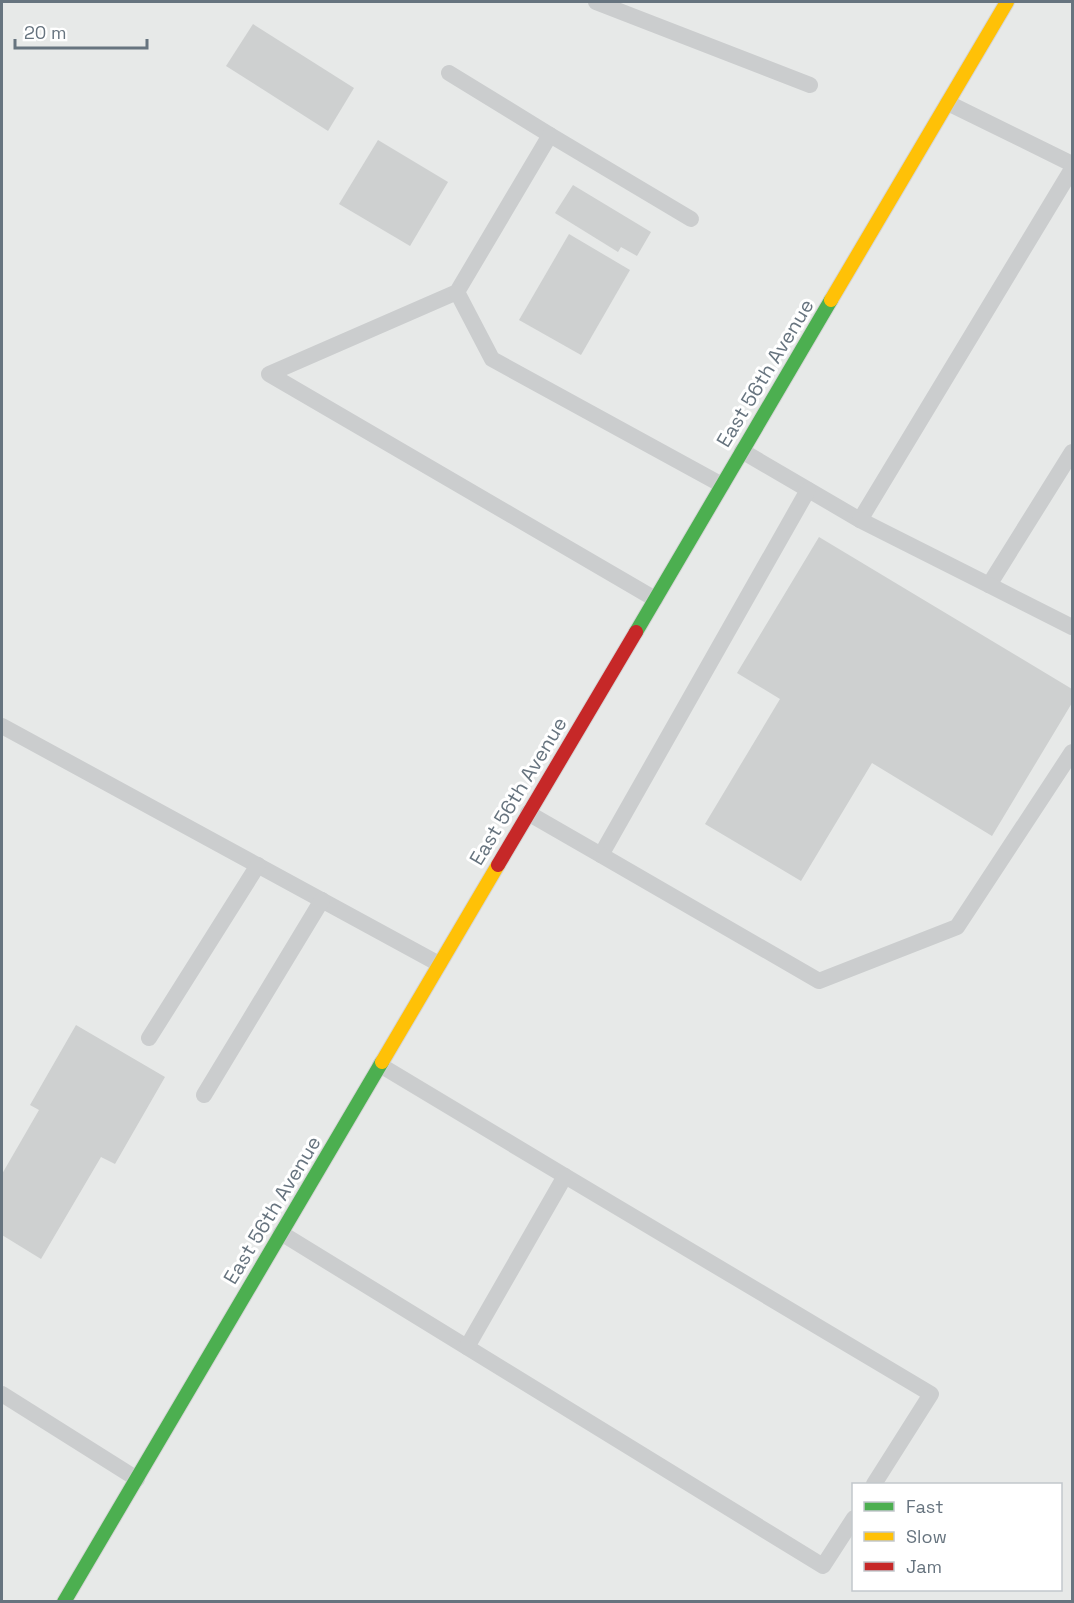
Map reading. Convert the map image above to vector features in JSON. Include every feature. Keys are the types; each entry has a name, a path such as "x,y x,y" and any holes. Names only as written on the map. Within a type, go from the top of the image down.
{"main road":[{"name":"East 56th Avenue","path":"64,1602 1007,2"}],"lane":[{"path":"596,2 810,85"},
{"path":"449,72 691,219"},
{"path":"948,103 1072,164"},
{"path":"550,135 457,292 269,374 654,599"},
{"path":"860,520 1072,169"},
{"path":"457,292 492,359 722,485"},
{"path":"742,451 860,520 1072,627"},
{"path":"989,585 1072,452"},
{"path":"601,855 808,490"},
{"path":"2,726 439,964"},
{"path":"528,813 819,981 957,927 1072,752"},
{"path":"149,1038 258,865"},
{"path":"204,1095 322,900"},
{"path":"380,1065 931,1394 875,1483"},
{"path":"467,1347 565,1176"},
{"path":"281,1233 823,1566 852,1521"},
{"path":"2,1394 137,1479"}],"shaded area":[{"path":"2,2 1072,2 1072,1601 2,1602"}],"building":[{"path":"253,24 354,88 328,131 226,66"},
{"path":"378,140 448,182 410,246 339,204"},
{"path":"573,185 651,232 637,256 621,247 618,252 555,213"},
{"path":"569,234 630,270 581,355 519,320"},
{"path":"819,537 1072,689 1072,703 992,836 872,763 801,881 705,824 780,699 737,673"},
{"path":"76,1025 165,1077 115,1164 101,1157 41,1259 2,1235 2,1174 39,1110 30,1105"}],"traffic: fast":[{"path":"636,632 831,300"},
{"path":"64,1602 382,1062"}],"traffic: slow":[{"path":"831,300 1007,2"},
{"path":"382,1062 498,865"}],"traffic: jam":[{"path":"498,865 636,632"}]}
